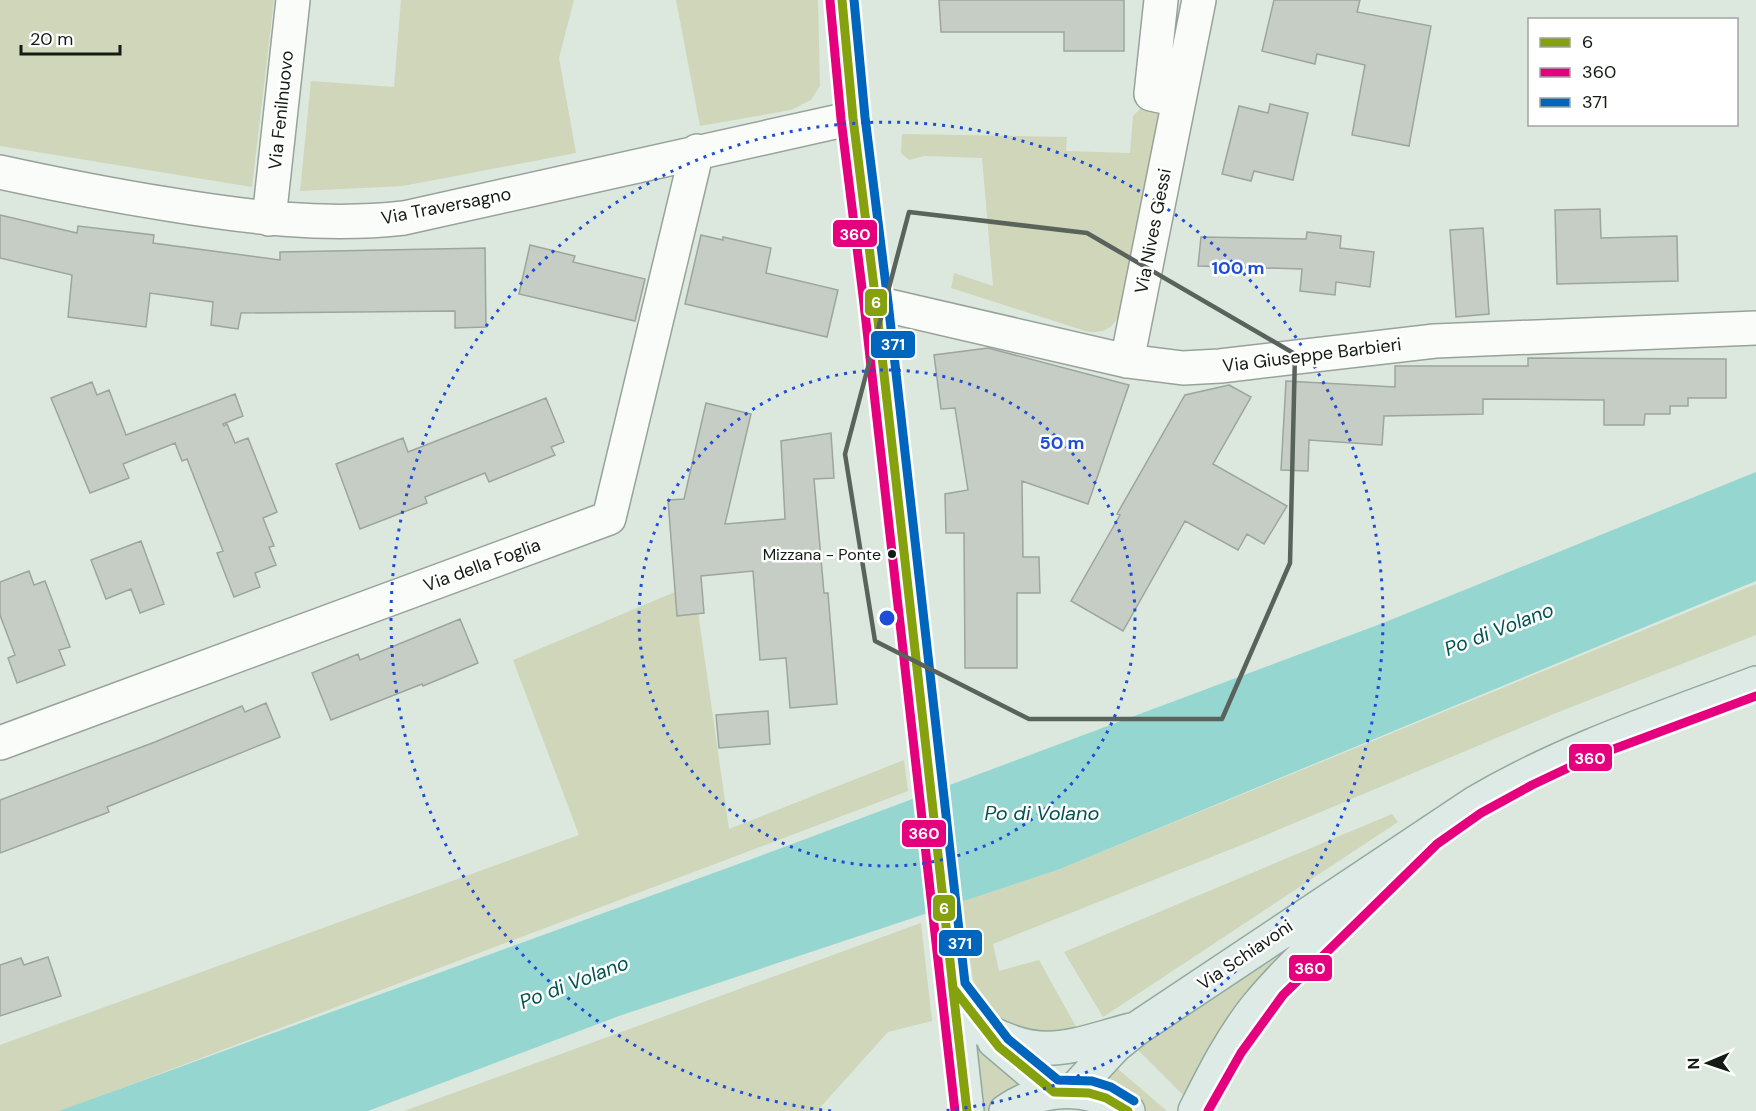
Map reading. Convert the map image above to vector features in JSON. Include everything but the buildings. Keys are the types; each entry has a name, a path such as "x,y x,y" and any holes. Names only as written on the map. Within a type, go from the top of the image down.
{"main road":[{"path":"842,0 853,118 967,1111"},
{"name":"Via Schiavoni","path":"1063,1091 1136,1029 1483,798 1556,760 1756,683"},
{"name":"Via Schiavoni","path":"1195,1111 1224,1056 1256,1007 1429,835"},
{"path":"953,988 999,1047 1063,1091"},
{"path":"983,1029 1001,1039 1043,1050 1070,1047 1136,1029"},
{"path":"1006,1111 1038,1095 1063,1091 1089,1093 1106,1098 1128,1111"}],"street":[{"name":"Via Fenilnuovo","path":"269,219 293,0"},
{"path":"1161,0 1151,94 1179,100"},
{"name":"Via Nives Gessi","path":"1127,362 1198,0"},
{"name":"Via Traversagno","path":"0,172 105,194 269,219 366,222 404,218 853,118"},
{"name":"Via della Foglia","path":"0,743 609,518 697,151"},
{"name":"Via Giuseppe Barbieri","path":"876,303 1127,362 1150,366 1200,368 1435,341 1756,328"}],"highlighted area":[{"path":"909,212 1087,233 1295,354 1290,563 1222,719 1029,719 875,641 845,454"}],"green space":[{"path":"0,0 274,0 252,187 0,146"},
{"path":"401,0 574,0 559,58 576,153 403,186 300,191 311,81 394,87"},
{"path":"676,0 818,0 820,86 811,100 791,110 700,126"},
{"path":"1143,106 1160,109 1118,317 1112,326 1100,332 1085,331 951,288 954,273 993,286 982,158 924,156 909,160 901,153 902,134 1067,137 1066,151 1130,153 1133,116"},
{"path":"694,584 729,829 904,760 908,791 61,1111 0,1111 0,1045 579,835 513,660"},
{"path":"1756,584 1756,635 1556,713 1254,840 993,944 999,971 1039,960 1079,1032 1058,1038 1008,1030 988,1012 974,986 961,902 1060,869"},
{"path":"1392,814 1398,822 1103,1017 1064,952"},
{"path":"1376,875 1251,993 1184,1096 1133,1045"},
{"path":"921,923 932,1021 888,1032 817,1111 404,1111"},
{"path":"962,1018 1035,1082 1001,1099 987,1111 975,1111"},
{"path":"1111,1063 1167,1111 1142,1111 1084,1082"}],"water":[{"name":"Po di Volano","path":"1756,472 1756,581 1060,869 619,1016 368,1111 59,1111 752,859 1383,623"}],"transit line":[{"name":"6","path":"842,0 853,118 953,988 999,1047 1054,1092 1089,1093 1106,1098 1128,1111"},
{"name":"371","path":"854,0 865,117 965,983 1008,1039 1058,1080 1092,1081 1111,1087 1134,1101"},
{"name":"360","path":"830,1 841,119 955,1111"},
{"name":"360","path":"1208,1111 1241,1053 1283,995 1437,844 1481,813 1587,759 1756,696"},
{"name":"6","path":"952,981 967,1111"}],"place":[{"name":"Mizzana - Ponte","path":"892,554"}]}
